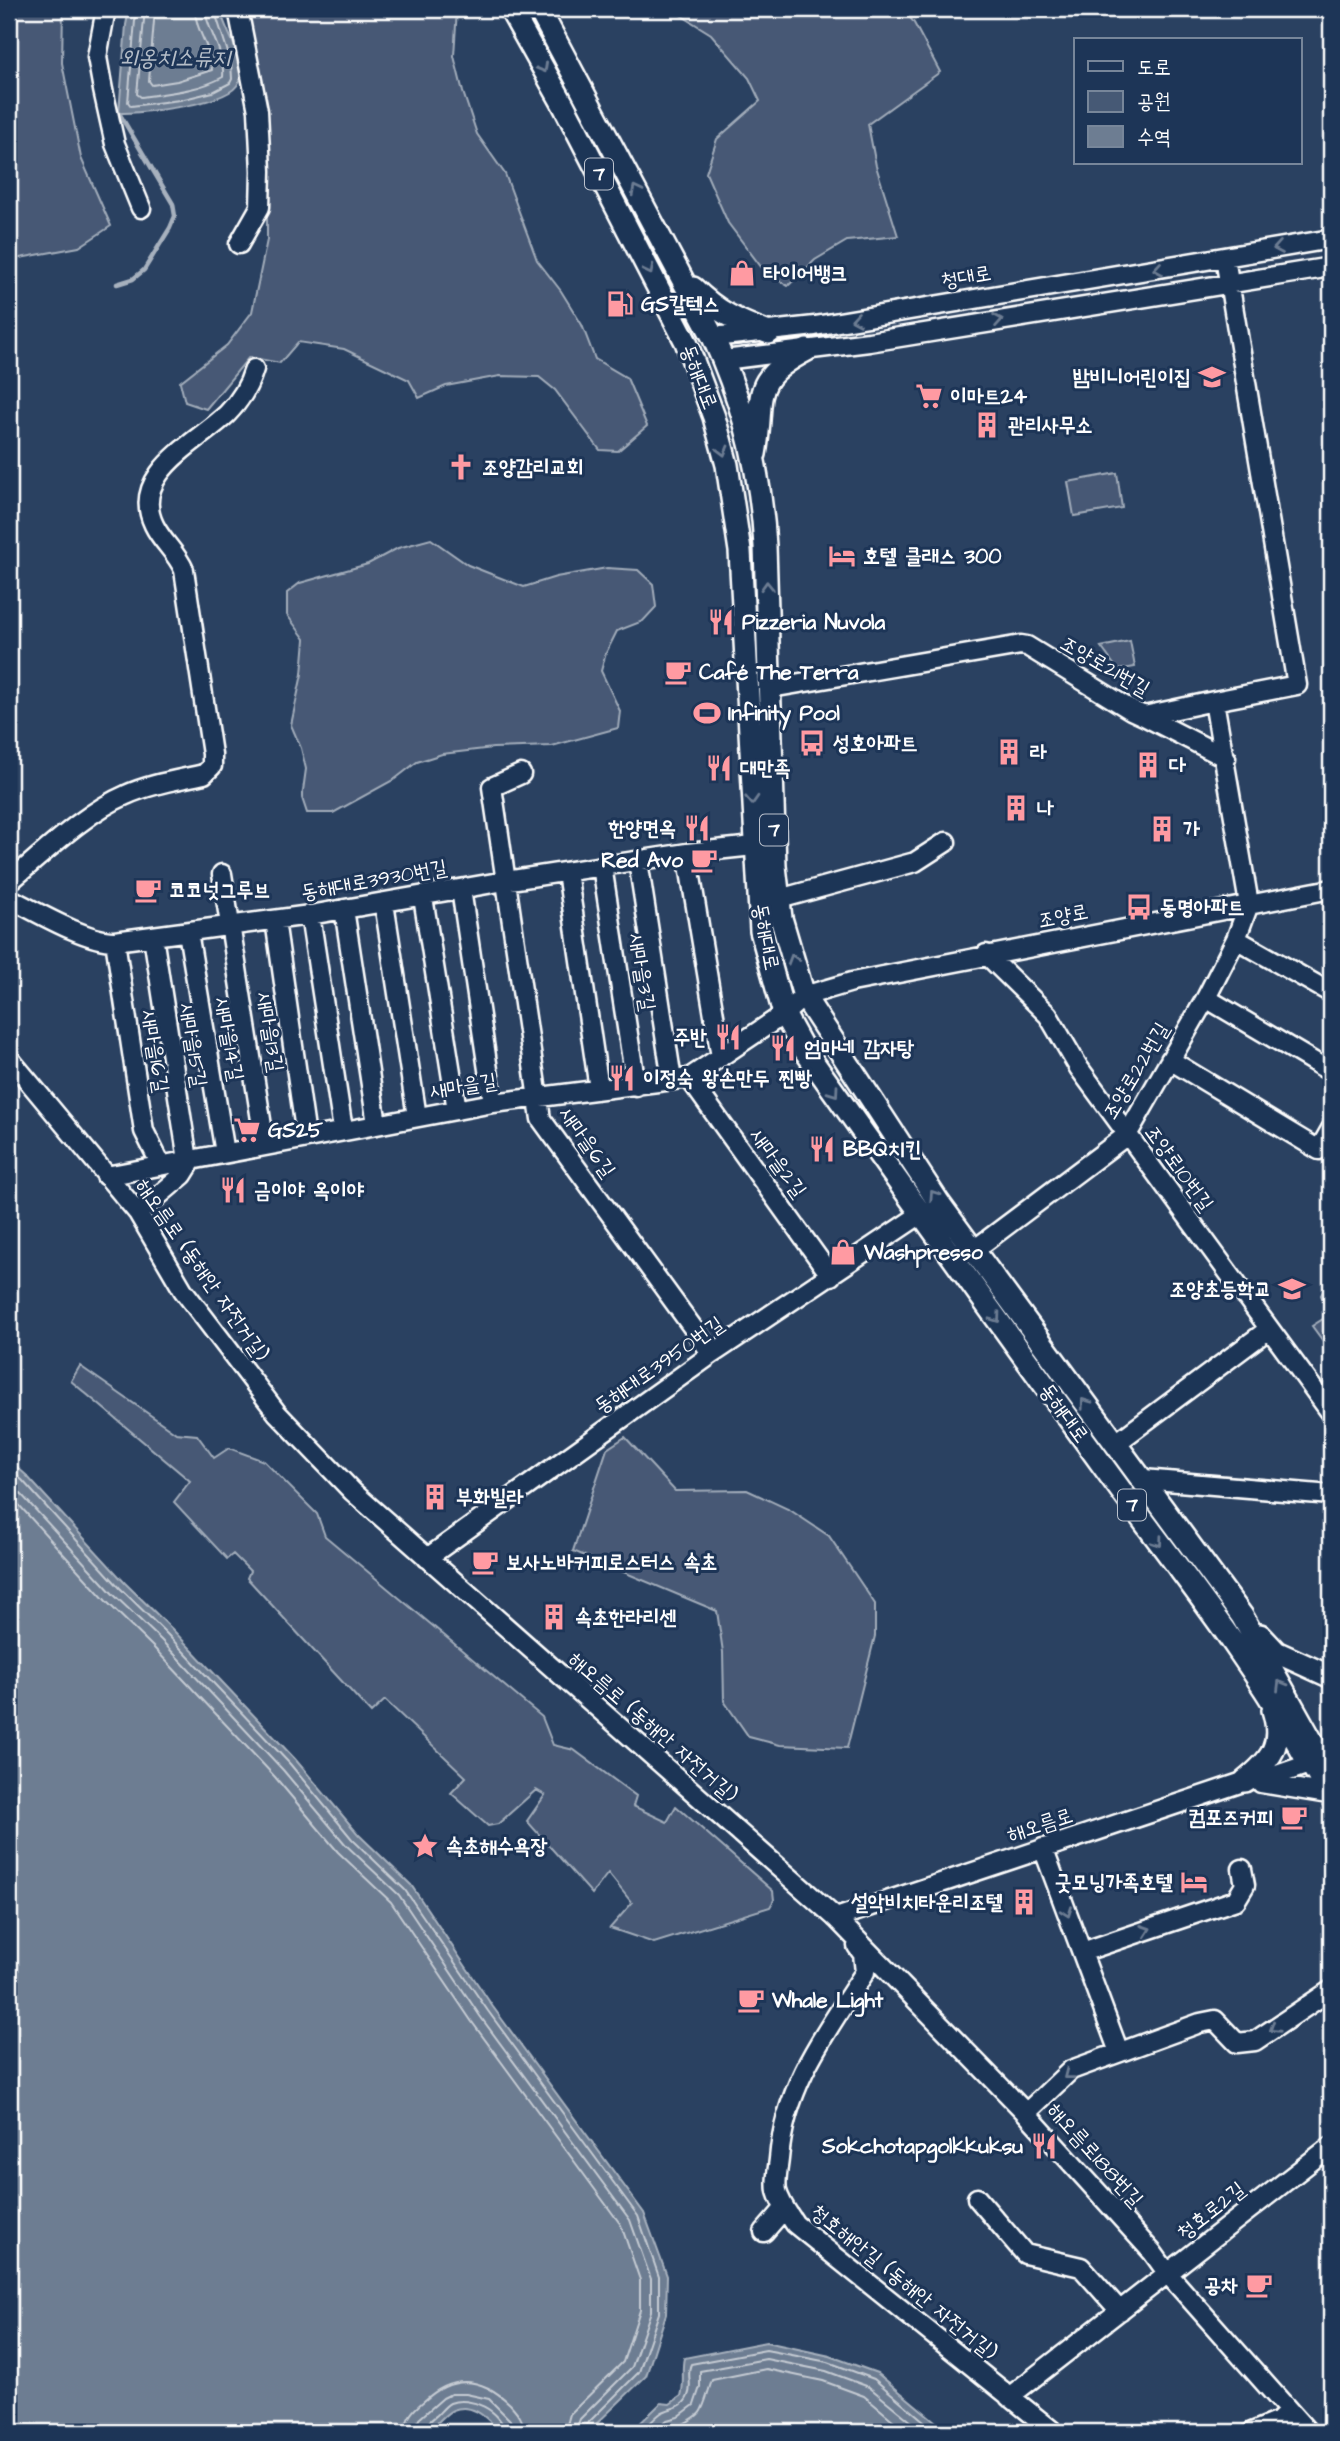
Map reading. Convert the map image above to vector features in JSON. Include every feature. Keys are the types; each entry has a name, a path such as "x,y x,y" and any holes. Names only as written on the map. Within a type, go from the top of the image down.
{"main road":[{"name":"동해대로","path":"509,9 563,104 686,342 727,465 736,520 761,931 784,1014 801,1045 956,1263 1244,1656 1268,1695 1322,1765"},
{"name":"동해대로","path":"539,9 724,360 754,460 763,517 771,688 774,844 779,899 781,918 804,996 939,1203 1242,1616 1276,1652 1331,1677"},
{"path":"683,279 711,306 731,318 768,332"},
{"path":"686,342 713,337"},
{"path":"754,460 760,426 762,387 770,374 784,362 807,350"},
{"path":"695,363 724,360"},
{"path":"956,1263 974,1250"},
{"name":"동해대로","path":"1242,1616 1322,1765"},
{"path":"1252,1779 1272,1754 1278,1737 1279,1727 1268,1695"}],"street":[{"path":"106,9 97,57 115,145 141,208"},
{"path":"238,9 258,111 261,171 260,207 239,244"},
{"name":"청대로","path":"713,337 768,332 924,308 1331,239"},
{"path":"1225,258 1230,283"},
{"path":"724,360 930,332 1331,267"},
{"name":"조양로21번길","path":"771,688 1021,645 1027,646 1144,716 1297,685 1230,283"},
{"path":"924,308 930,332"},
{"path":"9,882 73,830 116,800 139,790 204,774 212,766 184,570 153,525 148,505 152,482 160,470 227,414 246,390 254,369"},
{"path":"1214,701 1226,758 1249,904"},
{"path":"1144,716 1226,758"},
{"name":"새마을6길","path":"521,774 492,787 541,1119 712,1354"},
{"path":"779,899 915,862 946,842"},
{"name":"동해대로3930번길","path":"9,898 79,933 98,940 115,941 310,915 505,881 687,853 754,846"},
{"path":"687,853 721,1057"},
{"name":"새마을2길","path":"638,861 680,1079 831,1276"},
{"name":"새마을3길","path":"602,866 636,1086"},
{"path":"568,873 599,1089"},
{"name":"새마을13길","path":"222,874 265,1145"},
{"path":"461,889 493,1103"},
{"name":"조양로","path":"804,996 852,982 986,954 1331,889"},
{"path":"423,897 457,1110"},
{"path":"384,903 417,1117"},
{"name":"조양로22번길","path":"974,1250 1127,1135 1206,998 1237,939 1249,904"},
{"path":"344,909 376,1124"},
{"path":"310,915 343,1130"},
{"path":"275,919 306,1138"},
{"name":"새마을14길","path":"188,932 225,1153"},
{"name":"새마을15길","path":"153,936 190,1160"},
{"path":"1237,939 1331,993"},
{"name":"새마을16길","path":"115,941 144,1131 160,1165"},
{"name":"조양로10번길","path":"986,954 1037,1001 1048,1015 1059,1038 1079,1068 1331,1413"},
{"name":"새마을길","path":"106,1176 493,1103 680,1079 721,1057 784,1014 804,996"},
{"path":"1206,998 1331,1072"},
{"name":"해오름로 (동해안 자전거길)","path":"9,1059 138,1213 183,1290 277,1413 353,1492 836,1918"},
{"path":"1170,1060 1319,1150 1331,1129"},
{"path":"138,1213 183,1175 190,1160"},
{"name":"동해대로3950번길","path":"427,1558 712,1354 921,1214"},
{"name":"동해대로","path":"1115,1444 1269,1329"},
{"path":"1143,1479 1331,1495"},
{"path":"1252,1779 1318,1791 1322,1765"},
{"name":"해오름로","path":"836,1918 1252,1779 1270,1768 1322,1765"},
{"path":"1043,1848 1119,2052"},
{"path":"1082,1952 1236,1900 1245,1885 1242,1868"},
{"name":"해오름로188번길","path":"836,1918 1026,2113 1153,2253 1168,2274 1308,2432"},
{"name":"청호해안길 (동해안 자전거길)","path":"836,1918 863,1954 865,1972 808,2062 791,2098 780,2148 777,2189 784,2209 795,2224 1054,2432"},
{"path":"1026,2113 1071,2070 1215,2020 1237,2043 1255,2041 1331,1990"},
{"name":"청호로2길","path":"1009,2397 1331,2146"},
{"path":"977,2198 1025,2254 1081,2267 1120,2311"},
{"path":"764,2232 784,2209"},
{"path":"1252,2432 1279,2421 1289,2411"}],"green space":[{"path":"9,9 63,9 62,63 81,158 111,226 79,247 9,260"},
{"path":"245,9 457,9 454,56 477,134 505,174 537,260 582,325 595,359 627,378 647,426 618,451 600,450 555,390 539,377 500,376 446,386 419,398 409,380 344,349 298,342 280,363 249,357 206,409 185,402 180,382 227,345 252,312 267,240 267,157"},
{"path":"671,9 904,9 940,72 868,124 876,166 898,236 847,241 815,260 788,286 765,272 728,223 706,173 717,139 760,101 749,78 711,34"},
{"path":"1117,473 1122,508 1074,516 1068,482"},
{"path":"431,539 468,565 524,587 556,577 607,568 638,570 653,584 656,607 643,621 617,631 601,671 620,711 618,728 552,746 493,748 442,754 417,762 395,779 333,813 307,813 302,798 306,769 291,725 302,674 305,639 287,615 287,593 300,583 368,564 398,548"},
{"path":"1130,641 1135,667 1118,670 1101,647"},
{"path":"1331,1276 1331,1352 1312,1326 1329,1315 1321,1295"},
{"path":"80,1366 176,1433 197,1435 214,1458 229,1448 264,1461 317,1514 325,1536 542,1717 553,1745 574,1750 636,1796 633,1806 667,1822 676,1806 773,1891 774,1900 770,1907 654,1943 610,1928 632,1903 608,1873 592,1894 527,1821 545,1795 536,1790 498,1824 488,1826 451,1793 466,1777 385,1700 371,1713 247,1578 250,1571 233,1554 227,1559 174,1502 190,1481 71,1381"},
{"path":"625,1437 675,1491 747,1490 790,1510 829,1536 875,1604 875,1636 847,1748 780,1745 749,1737 724,1701 723,1652 717,1611 573,1551 607,1449"}],"water":[{"name":"외옹치소류지","path":"129,9 220,9 238,54 241,73 239,82 220,97 203,102 119,113"},
{"path":"9,1460 295,1759 358,1834 411,1885 493,2007 644,2213 667,2276 666,2314 646,2376 588,2432 501,2432 474,2410 461,2408 447,2414 428,2432 9,2432"},
{"path":"766,2342 830,2356 877,2373 948,2432 631,2432 661,2403 670,2404 681,2396 684,2358"}],"waterway":[{"path":"117,284 133,279 144,270 175,216 173,204 119,113"}],"place":[{"name":"타이어뱅크","path":"742,273"},
{"name":"GS칼텍스","path":"620,304"},
{"name":"밤비니어린이집","path":"1212,377"},
{"name":"이마트24","path":"929,396"},
{"name":"관리사무소","path":"987,425"},
{"name":"조양감리교회","path":"461,467"},
{"name":"호텔 클래스 300","path":"842,556"},
{"name":"Pizzeria Nuvola","path":"721,622"},
{"name":"Café The Terra","path":"678,672"},
{"name":"Infinity Pool","path":"707,713"},
{"name":"성호아파트","path":"812,743"},
{"name":"라","path":"1009,752"},
{"name":"다","path":"1148,765"},
{"name":"대만족","path":"719,768"},
{"name":"나","path":"1016,808"},
{"name":"한양면옥","path":"697,828"},
{"name":"가","path":"1162,829"},
{"name":"Red Avo","path":"704,860"},
{"name":"코코넛그루브","path":"148,890"},
{"name":"동명아파트","path":"1139,907"},
{"name":"주반","path":"728,1037"},
{"name":"엄마네 감자탕","path":"783,1048"},
{"name":"이정숙 왕손만두 찐빵","path":"622,1078"},
{"name":"GS25","path":"247,1130"},
{"name":"BBQ치킨","path":"822,1149"},
{"name":"금이야 옥이야","path":"233,1190"},
{"name":"Washpresso","path":"843,1252"},
{"name":"조양초등학교","path":"1292,1289"},
{"name":"부화빌라","path":"435,1497"},
{"name":"보사노바커피로스터스 속초","path":"485,1562"},
{"name":"속초한라리센","path":"554,1617"},
{"name":"컴포즈커피","path":"1294,1817"},
{"name":"속초해수욕장","path":"425,1846"},
{"name":"굿모닝가족호텔","path":"1194,1882"},
{"name":"설악비치타운리조텔","path":"1024,1902"},
{"name":"Whale Light","path":"751,2000"},
{"name":"Sokchotapgolkkuksu","path":"1044,2146"},
{"name":"공차","path":"1259,2285"}]}
